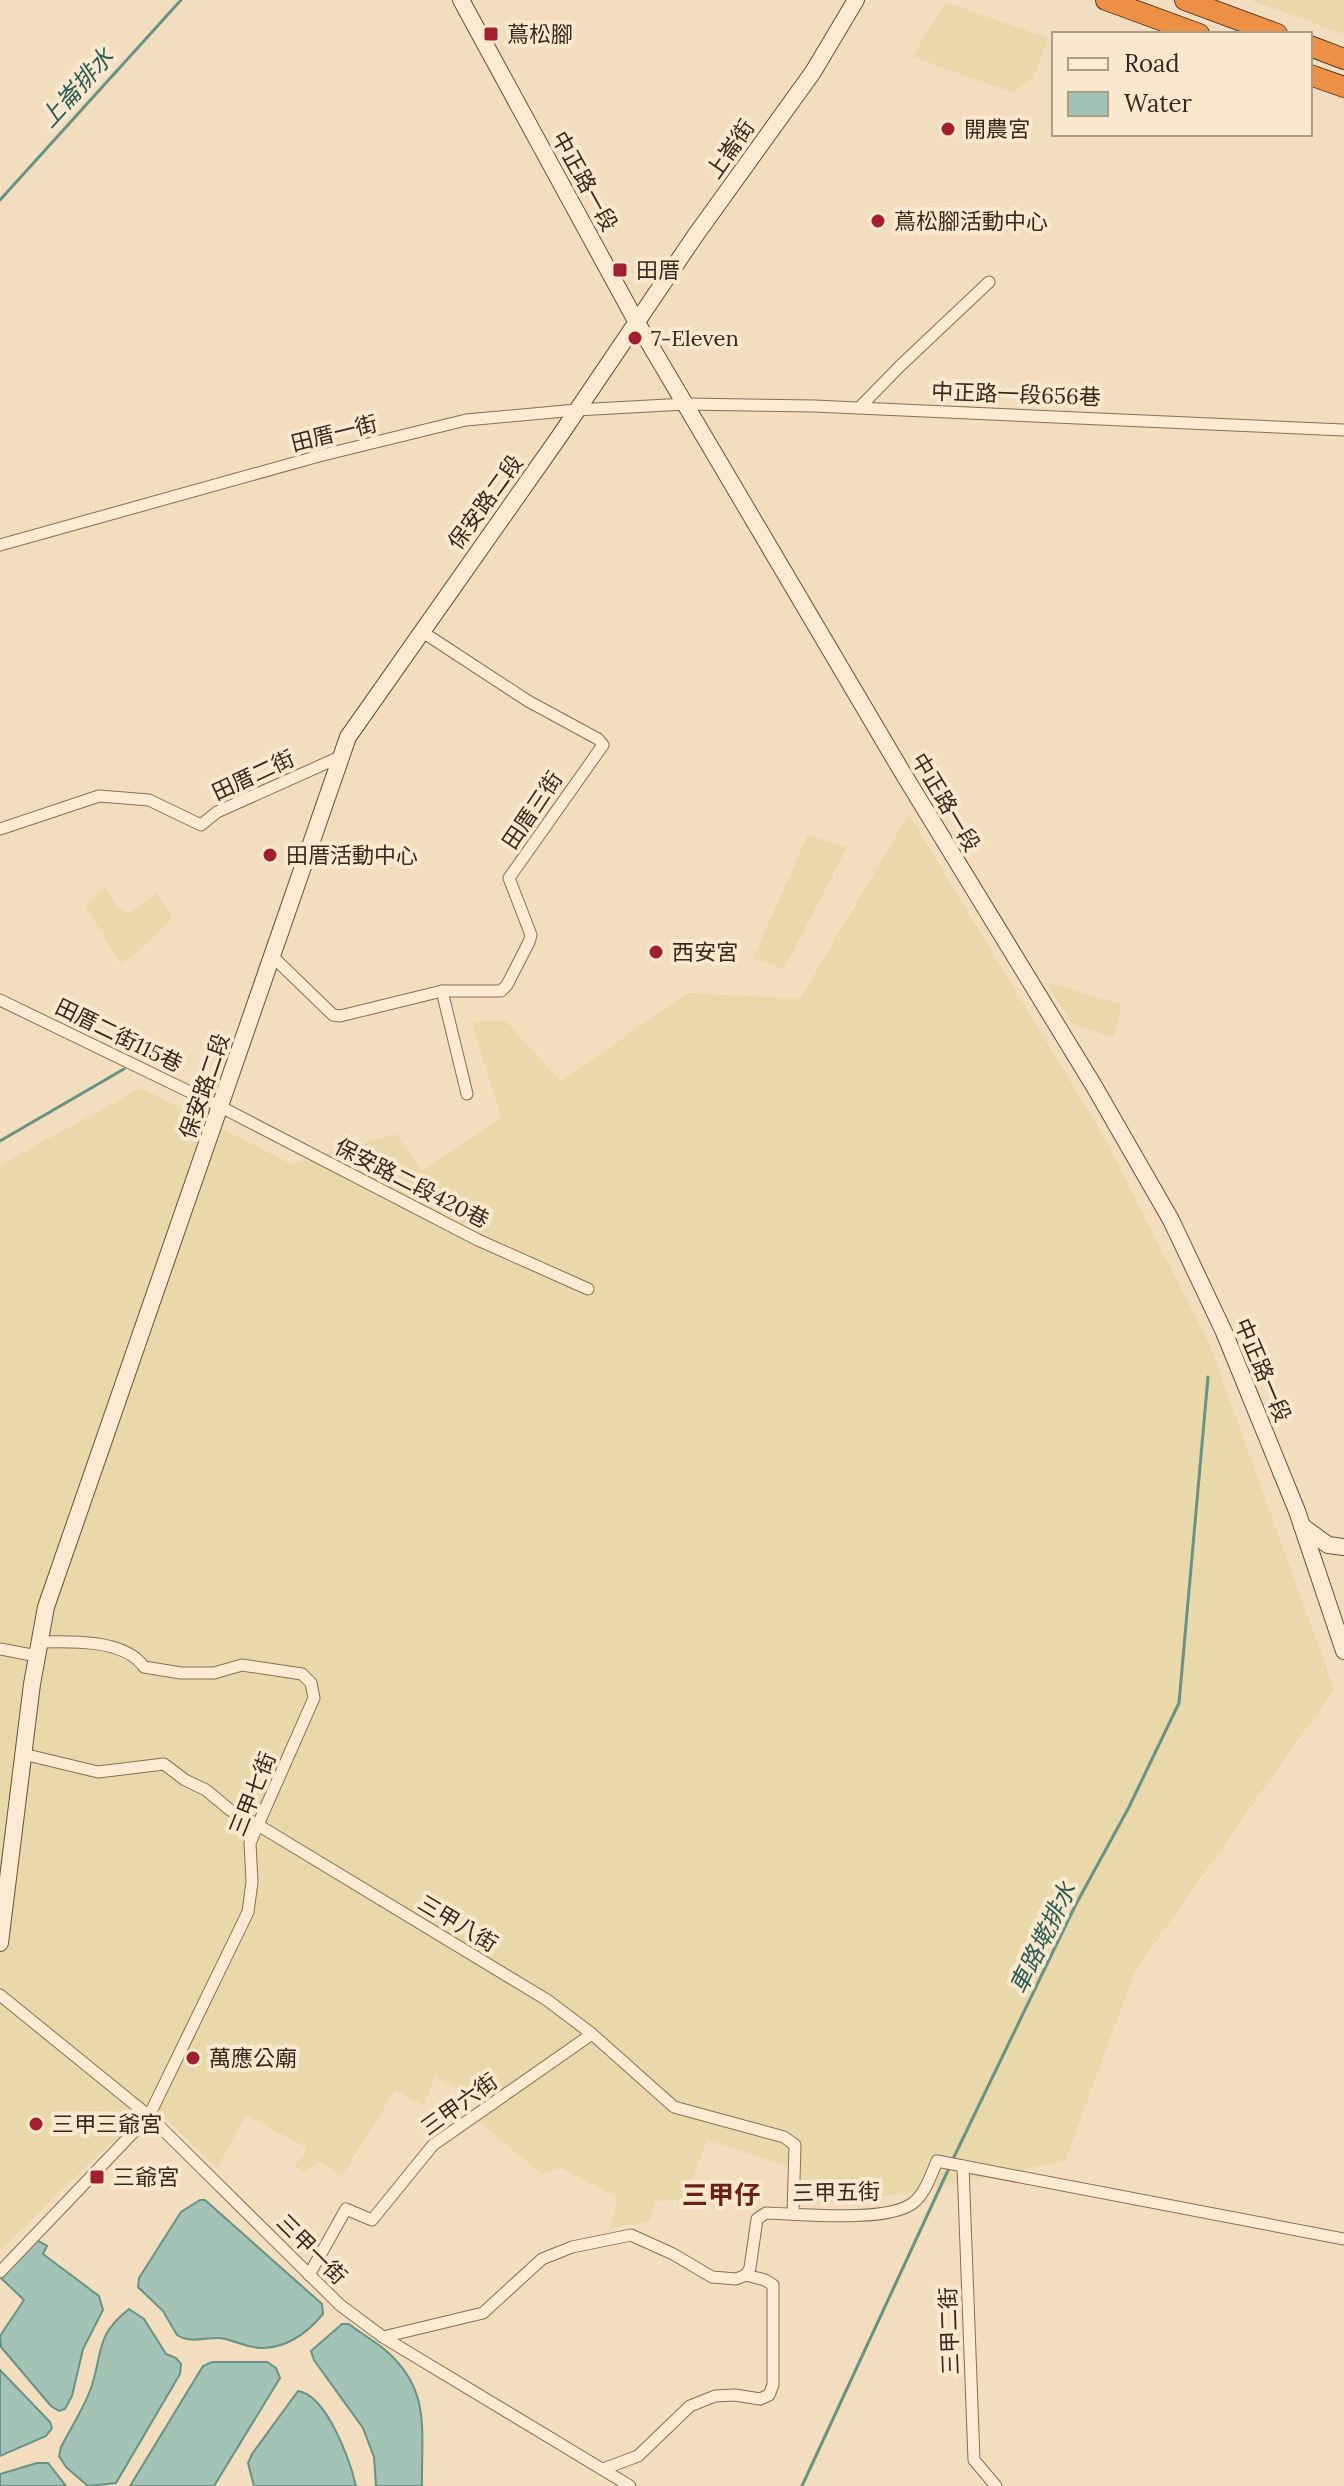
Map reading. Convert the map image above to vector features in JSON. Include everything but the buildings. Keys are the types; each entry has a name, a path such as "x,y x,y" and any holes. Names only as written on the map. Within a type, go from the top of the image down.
{"highway":[{"path":"1106,0 1194,32"},
{"path":"1185,0 1272,32"},
{"path":"1312,47 1344,59"},
{"path":"1312,76 1344,87"}],"street":[{"name":"中正路一段","path":"461,0 636,321 1171,1220 1224,1332 1302,1526 1343,1645"},
{"name":"上崙街","path":"636,321 813,72 856,0"},
{"path":"859,408 989,282"},
{"name":"保安路二段","path":"0,1943 38,1649 58,1570 348,737 636,321"},
{"name":"中正路一段656巷","path":"686,404 859,408 1344,430"},
{"name":"田厝一街","path":"0,545 319,456 466,420 686,404"},
{"name":"田厝三街","path":"271,955 333,1015 340,1016 442,991 501,991 507,985 531,935 509,878 603,745 598,739 528,701 421,631"},
{"name":"田厝二街","path":"0,829 99,796 149,800 201,825 217,812 342,756"},
{"path":"442,991 467,1094"},
{"name":"田厝二街115巷","path":"0,1000 221,1107"},
{"name":"保安路二段420巷","path":"221,1107 478,1240 588,1289"},
{"path":"1302,1526 1328,1545 1344,1547"},
{"name":"三甲七街","path":"0,2272 149,2116 248,1912 252,1882 250,1843 314,1698 311,1683 302,1674 242,1665 214,1673 181,1673 144,1667 140,1661 109,1646 38,1649"},
{"path":"0,1649 38,1649"},
{"name":"三甲八街","path":"23,1754 98,1772 164,1764 185,1780 206,1790 230,1810 547,2000 592,2034 674,2107 784,2137 795,2145 793,2214"},
{"name":"三甲一街","path":"0,1995 149,2116 340,2305 383,2337 630,2486"},
{"name":"三甲六街","path":"309,2275 346,2209 372,2220 433,2145 592,2034"},
{"name":"三甲五街","path":"746,2275 757,2219 766,2213 877,2214 910,2206 921,2196 937,2161 1344,2239"},
{"name":"三甲二街","path":"963,2166 974,2460 996,2486"},
{"path":"383,2337 483,2313 542,2259 572,2247 631,2235 673,2254 712,2277 736,2279 746,2275 773,2285 773,2385 769,2395 760,2399 715,2396 690,2406 638,2456 603,2469"}],"shaded area":[{"path":"1344,0 1344,34 1253,1"},
{"path":"946,2 1048,38 1033,79 1012,92 912,57"},
{"path":"909,814 1105,1139 1209,1343 1334,1689 1135,1971 1065,2161 908,2193 800,2206 801,2167 784,2165 707,2140 685,2200 656,2201 649,2222 611,2228 617,2197 561,2168 542,2175 470,2113 481,2101 435,2076 424,2105 395,2090 342,2176 319,2160 306,2173 294,2167 307,2148 246,2115 217,2168 151,2105 149,2116 116,2146 110,2143 0,2251 0,1165 141,1088 291,1164 396,1134 422,1171 502,1118 471,1022 506,1021 560,1081 689,993 800,999"},
{"path":"808,835 847,847 784,969 753,958"},
{"path":"104,887 119,908 129,913 157,893 172,916 168,924 122,965 85,906"},
{"path":"1045,982 1121,1004 1114,1038 1073,1024"}],"water":[{"path":"205,2200 322,2304 323,2314 311,2327 289,2342 264,2348 220,2338 198,2340 177,2335 163,2311 138,2287 139,2278 181,2212"},
{"path":"35,2239 47,2246 43,2254 99,2296 103,2310 83,2349 72,2396 65,2409 59,2411 51,2406 1,2347 0,2336 24,2300 1,2278"},
{"path":"129,2309 144,2319 166,2354 181,2364 180,2374 116,2483 88,2486 66,2467 59,2456 61,2447 89,2393 106,2335"},
{"path":"342,2324 349,2324 384,2349 410,2379 421,2412 422,2486 376,2486 374,2457 363,2428 314,2360 311,2351"},
{"path":"212,2362 267,2362 276,2368 280,2378 214,2486 130,2486 203,2366"},
{"path":"0,2370 50,2422 52,2428 46,2436 0,2456"},
{"path":"298,2391 309,2395 328,2416 343,2446 356,2486 254,2486 248,2463 252,2454"},
{"path":"37,2463 48,2463 66,2486 0,2486 0,2474"}],"waterway":[{"name":"上崙排水","path":"0,200 181,0"},
{"path":"0,1141 124,1069"},
{"name":"車路墘排水","path":"953,2159 1075,1906 1129,1807 1179,1703 1208,1377"},
{"name":"車路墘排水","path":"802,2486 950,2166"}],"place":[{"name":"蔦松腳","path":"491,34"},
{"name":"開農宮","path":"948,129"},
{"name":"蔦松腳活動中心","path":"878,221"},
{"name":"田厝","path":"620,270"},
{"name":"7-Eleven","path":"635,338"},
{"name":"田厝活動中心","path":"270,855"},
{"name":"西安宮","path":"656,952"},
{"name":"萬應公廟","path":"193,2058"},
{"name":"三甲三爺宮","path":"36,2124"},
{"name":"三爺宮","path":"97,2177"}],"district":[{"name":"三甲仔","path":"721,2195"}]}
